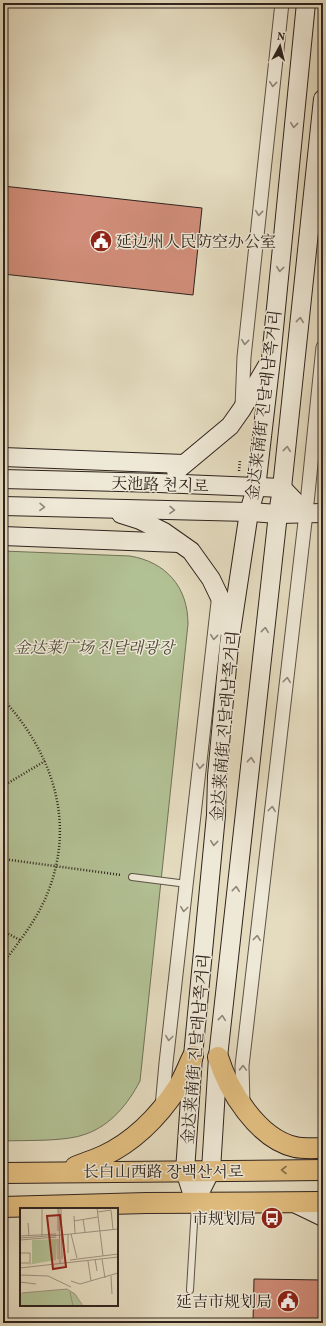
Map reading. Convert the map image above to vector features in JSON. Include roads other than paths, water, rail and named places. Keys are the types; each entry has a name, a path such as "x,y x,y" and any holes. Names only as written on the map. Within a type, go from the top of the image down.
{"main road":[{"name":"金达莱南街 진달래남쪽거리","path":"195,1202 184,1170 193,1056 216,815 217,776 229,645 248,512 256,488 271,358 306,3"},
{"name":"金达莱南街 진달래남쪽거리","path":"195,1202 211,1170 218,1057 282,488 323,99"},
{"path":"159,483 230,426 242,409 271,358"},
{"name":"天池路 천지로","path":"3,457 184,464"},
{"name":"天池路 천지로","path":"3,479 282,488"},
{"path":"282,488 314,513"},
{"name":"天池路 천지로","path":"3,506 278,514 314,513"},
{"path":"98,508 140,520 164,532 191,551 211,580 223,604 229,645"},
{"path":"3,536 180,542"},
{"path":"64,1205 64,1172 104,1156 124,1144 146,1127 178,1086 193,1056"},
{"path":"218,1057 223,1073 243,1107 258,1125 275,1138 295,1147 323,1148"},
{"name":"长白山西路 장백산서로","path":"3,1173 184,1170 323,1170"},
{"name":"长白山西路 장백산서로","path":"3,1207 195,1202 323,1202"},
{"name":"长白山西路 장백산서로","path":"292,1202 323,1217"}],"street":[{"name":"金达莱南街 진달래남쪽거리","path":"242,409 244,356 282,3"},
{"path":"243,1107 242,1066 314,513 323,347"},
{"name":"金达莱南街 진달래남쪽거리","path":"162,1108 219,598"}],"lane":[{"path":"132,876 187,884"},
{"path":"190,1290 195,1202"}],"place":[{"name":"延边州人民防空办公室","path":"101,241"},
{"name":"市规划局","path":"272,1218"},
{"name":"延吉市规划局","path":"288,1301"}],"park label":[{"name":"金达莱广场 진달래광장","path":"94,647"}]}
